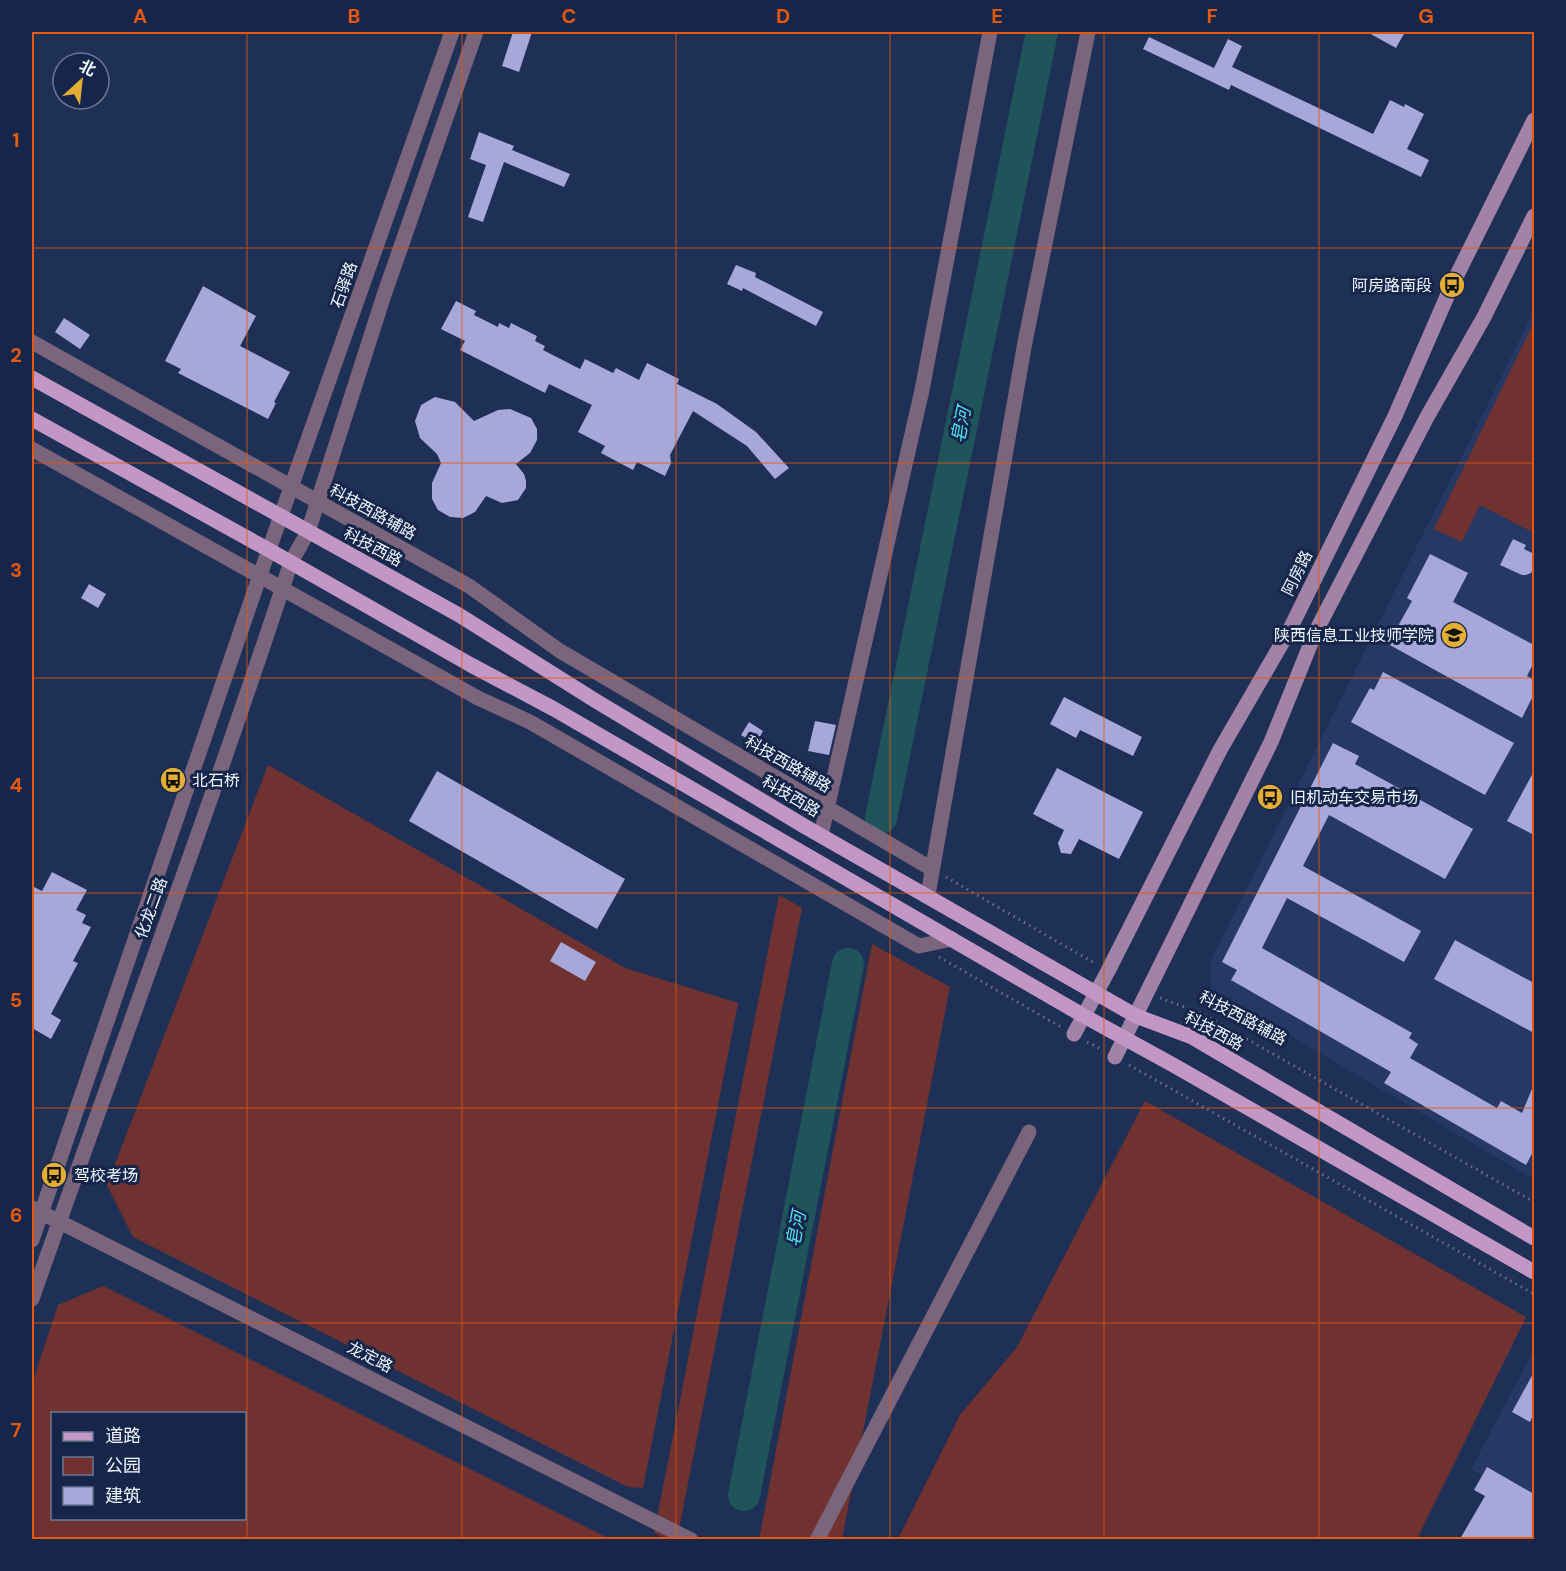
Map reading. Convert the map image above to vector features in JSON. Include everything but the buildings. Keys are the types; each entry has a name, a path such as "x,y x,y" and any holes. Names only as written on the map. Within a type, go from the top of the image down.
{"main road":[{"name":"阿房路","path":"1074,1034 1220,750 1289,631 1395,416 1452,285 1534,120"},
{"path":"1115,1057 1271,742 1315,633 1427,417 1484,317 1534,216"},
{"name":"科技西路","path":"32,378 459,615 821,835 1136,1016 1192,1037 1534,1238"},
{"path":"32,419 564,715 1124,1039 1176,1066 1534,1272"}],"street":[{"name":"石驿路","path":"269,550 452,32"},
{"path":"308,532 384,295 476,32"},
{"path":"821,835 922,390 990,32"},
{"path":"928,895 1024,342 1088,32"},
{"name":"科技西路辅路","path":"32,342 469,586 560,651 932,869"},
{"path":"32,449 283,587 478,698 530,722 919,946 952,939"},
{"name":"化龙二路","path":"32,1299 199,833 291,562 308,532"},
{"name":"化龙二路","path":"32,1240 36,1210 269,550"},
{"path":"817,1539 1029,1132"},
{"name":"龙定路","path":"36,1210 691,1539"}],"path":[{"path":"932,869 1108,971"},
{"path":"919,946 1534,1294"},
{"name":"科技西路辅路","path":"1148,993 1201,1013 1534,1202"}],"shaded area":[{"name":"陕西信息工业技师学院","path":"1534,311 1534,1166 1530,1177 1211,989 1211,960"},
{"path":"1534,1350 1534,1505 1471,1469"}],"green space":[{"path":"1534,322 1534,533 1480,505 1462,542 1434,529"},
{"path":"268,765 625,968 738,1003 643,1488 628,1487 133,1237 107,1185"},
{"path":"779,895 802,908 677,1539 667,1539 654,1533"},
{"path":"872,944 950,987 842,1539 759,1540"},
{"path":"1145,1101 1526,1317 1417,1539 898,1539 960,1415 1017,1347"},
{"path":"103,1286 610,1539 32,1539 32,1384 58,1305"}],"waterway":[{"name":"皂河","path":"881,818 1042,32"},
{"name":"皂河","path":"744,1495 848,964"}],"place":[{"name":"阿房路南段","path":"1452,285"},
{"name":"陕西信息工业技师学院","path":"1454,635"},
{"name":"北石桥","path":"173,780"},
{"name":"旧机动车交易市场","path":"1270,797"},
{"name":"驾校考场","path":"54,1175"}]}
